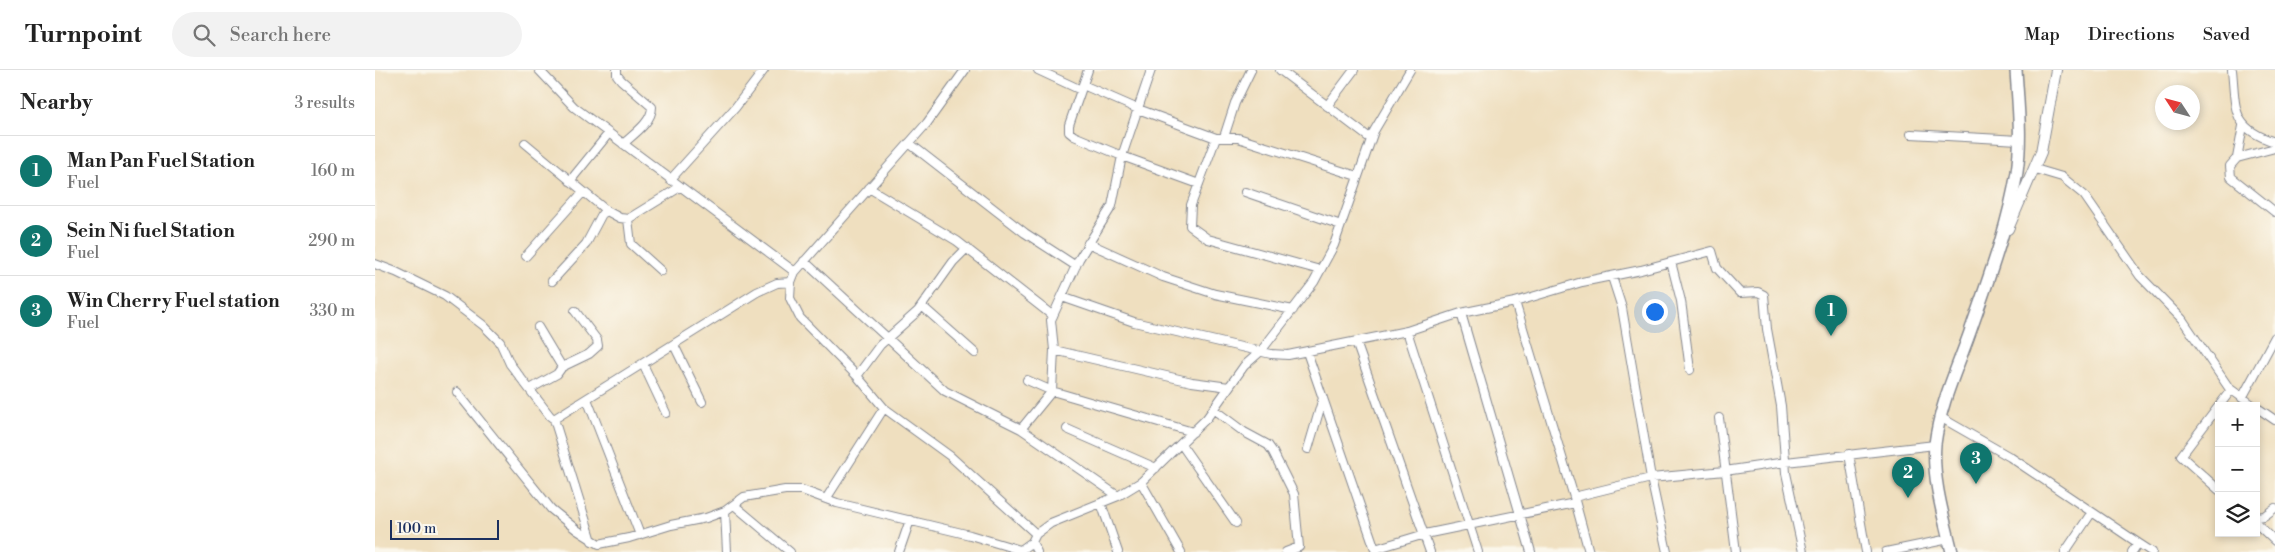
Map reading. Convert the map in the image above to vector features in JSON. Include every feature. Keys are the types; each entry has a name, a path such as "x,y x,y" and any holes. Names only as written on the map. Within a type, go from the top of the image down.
{"main road":[{"path":"1951,552 1936,469 1935,445 1944,397 1969,337 1998,250 2017,171 2019,140 2016,70"},
{"path":"1998,250 2041,152 2056,70"}],"street":[{"path":"539,70 574,107 795,272"},
{"path":"617,70 617,75 621,80 652,107 652,114 649,119 623,144"},
{"path":"670,180 735,108 763,70"},
{"path":"965,70 927,123 795,272 791,282 790,298 800,318 857,376 884,408 949,456 1036,534"},
{"path":"1038,70 1138,109 1220,137 1238,138 1357,176"},
{"path":"1088,70 1069,125 1069,132 1074,136 1122,156 1199,184"},
{"path":"1021,429 1052,390 1054,350 1051,320 1088,243 1112,206 1122,156 1151,70"},
{"path":"1251,70 1199,184 1191,205 1190,226 1208,239 1321,270"},
{"path":"1280,70 1371,139"},
{"path":"1327,106 1354,70"},
{"path":"457,392 551,509 596,543 640,535 725,511 744,497 785,490 802,490 826,499 970,535 1019,551 1031,542 1036,534 1060,519 1118,496 1141,482 1193,432 1213,409 1244,366 1261,351 1321,270 1334,246 1371,139 1410,70"},
{"path":"2232,70 2237,115 2243,126 2257,136 2275,142"},
{"path":"2243,126 2237,158 2230,166 2231,177 2275,212"},
{"path":"570,181 609,133"},
{"path":"1911,134 2019,140"},
{"path":"909,143 1025,233 1076,266"},
{"path":"525,144 607,211 620,218 628,219 680,187"},
{"path":"2237,158 2275,148"},
{"path":"2035,169 2062,177 2084,195 2139,276 2182,319 2231,390 2249,402"},
{"path":"869,188 967,248 1053,316"},
{"path":"526,256 583,192"},
{"path":"1245,192 1341,225"},
{"path":"552,281 585,244 598,220 607,211"},
{"path":"628,219 631,244 661,271"},
{"path":"1088,243 1163,277 1215,294 1293,310"},
{"path":"857,376 887,339 922,306 953,262 967,248"},
{"path":"1063,297 1134,322 1288,356 1407,331 1461,313 1515,302 1582,282 1612,277 1711,251 1717,268 1740,293 1758,292 1764,295 1767,329 1781,406 1786,462 1803,552"},
{"path":"804,261 945,391 1021,429 1118,496"},
{"path":"1671,262 1681,302 1690,370"},
{"path":"375,264 445,296 483,325 500,342 510,364 554,419 596,543 593,552"},
{"path":"1612,277 1622,308 1651,478 1667,552"},
{"path":"554,419 757,292 777,283 791,282"},
{"path":"1515,302 1589,552"},
{"path":"922,306 975,353"},
{"path":"530,389 557,374 562,367 589,354 598,346 597,340 575,311"},
{"path":"1461,313 1531,552"},
{"path":"538,327 562,367"},
{"path":"1407,331 1478,552"},
{"path":"2243,398 2275,337"},
{"path":"1356,342 1430,552"},
{"path":"674,345 702,402"},
{"path":"1054,350 1192,382 1229,387"},
{"path":"1307,352 1376,550 1425,534 1519,514 1651,478 1725,471 1849,454 1935,445"},
{"path":"643,364 666,413"},
{"path":"1027,380 1052,390 1193,432"},
{"path":"2215,486 2181,456 2231,390"},
{"path":"1308,449 1323,398"},
{"path":"587,399 640,535"},
{"path":"826,499 884,408"},
{"path":"1213,409 1245,432 1268,445 1273,452 1293,494 1300,550 1286,552"},
{"path":"2260,410 2275,420"},
{"path":"1940,417 2010,457 2152,552"},
{"path":"1719,418 1736,552"},
{"path":"1067,429 1156,468"},
{"path":"1181,444 1236,524"},
{"path":"1849,454 1867,552"},
{"path":"1141,482 1181,552"},
{"path":"1101,503 1118,552"},
{"path":"733,505 789,552"},
{"path":"2260,516 2264,516 2275,508"},
{"path":"725,511 727,552"},
{"path":"2065,552 2092,512"},
{"path":"899,552 910,520"},
{"path":"2260,527 2275,541"},
{"path":"1885,552 1949,539"},
{"path":"1031,542 1037,552"},
{"path":"2132,552 2138,543"}],"place":[{"name":"Man Pan Fuel Station","path":"1831,336"},
{"name":"Win Cherry Fuel station","path":"1976,484"},
{"name":"Sein Ni fuel Station","path":"1908,498"}]}
